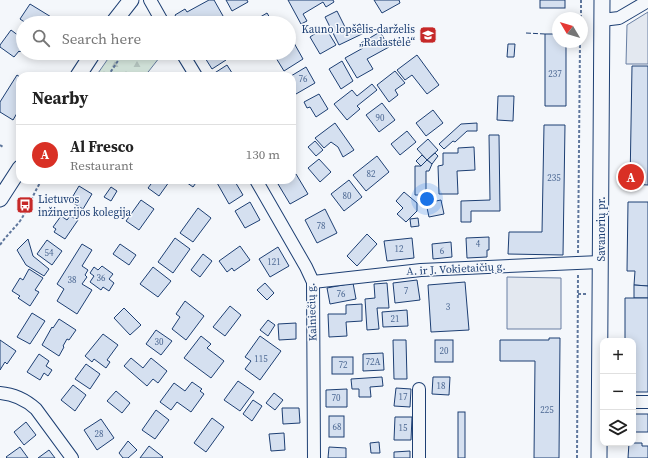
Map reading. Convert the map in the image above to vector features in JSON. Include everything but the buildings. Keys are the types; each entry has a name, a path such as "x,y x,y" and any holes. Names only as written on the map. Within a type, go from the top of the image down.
{"main road":[{"path":"118,16 131,0"},
{"name":"Savanorių pr.","path":"601,374 602,0"},
{"path":"81,72 88,60"},
{"path":"0,199 16,174"},
{"name":"Savanorių pr.","path":"599,458 601,410"}],"street":[{"path":"150,0 160,16"},
{"path":"602,20 620,18 648,1"},
{"path":"186,60 194,72"},
{"name":"Kalniečių g.","path":"258,184 313,282 314,458"},
{"name":"A. ir J. Vokietaičių g.","path":"313,282 421,270 600,262"},
{"path":"419,389 419,458"},
{"path":"0,393 18,398 32,406 72,458"},
{"path":"636,402 648,402"}],"path":[{"path":"581,0 581,12"},
{"path":"577,458 580,48"},
{"path":"111,72 118,60"},
{"path":"0,245 7,234 20,221 39,184"}],"green space":[{"path":"107,60 158,60 148,72 99,72"}],"shaded area":[{"path":"648,12 648,64 626,64 627,25"},
{"path":"507,277 561,278 561,329 507,329"}],"fence":[{"path":"526,33 545,34"}],"place":[{"name":"Kauno lopšelis-darželis „Radastėlė“","path":"428,35"},
{"name":"Al Fresco","path":"631,177"},
{"name":"Lietuvos inžinerijos kolegija","path":"25,205"}]}
